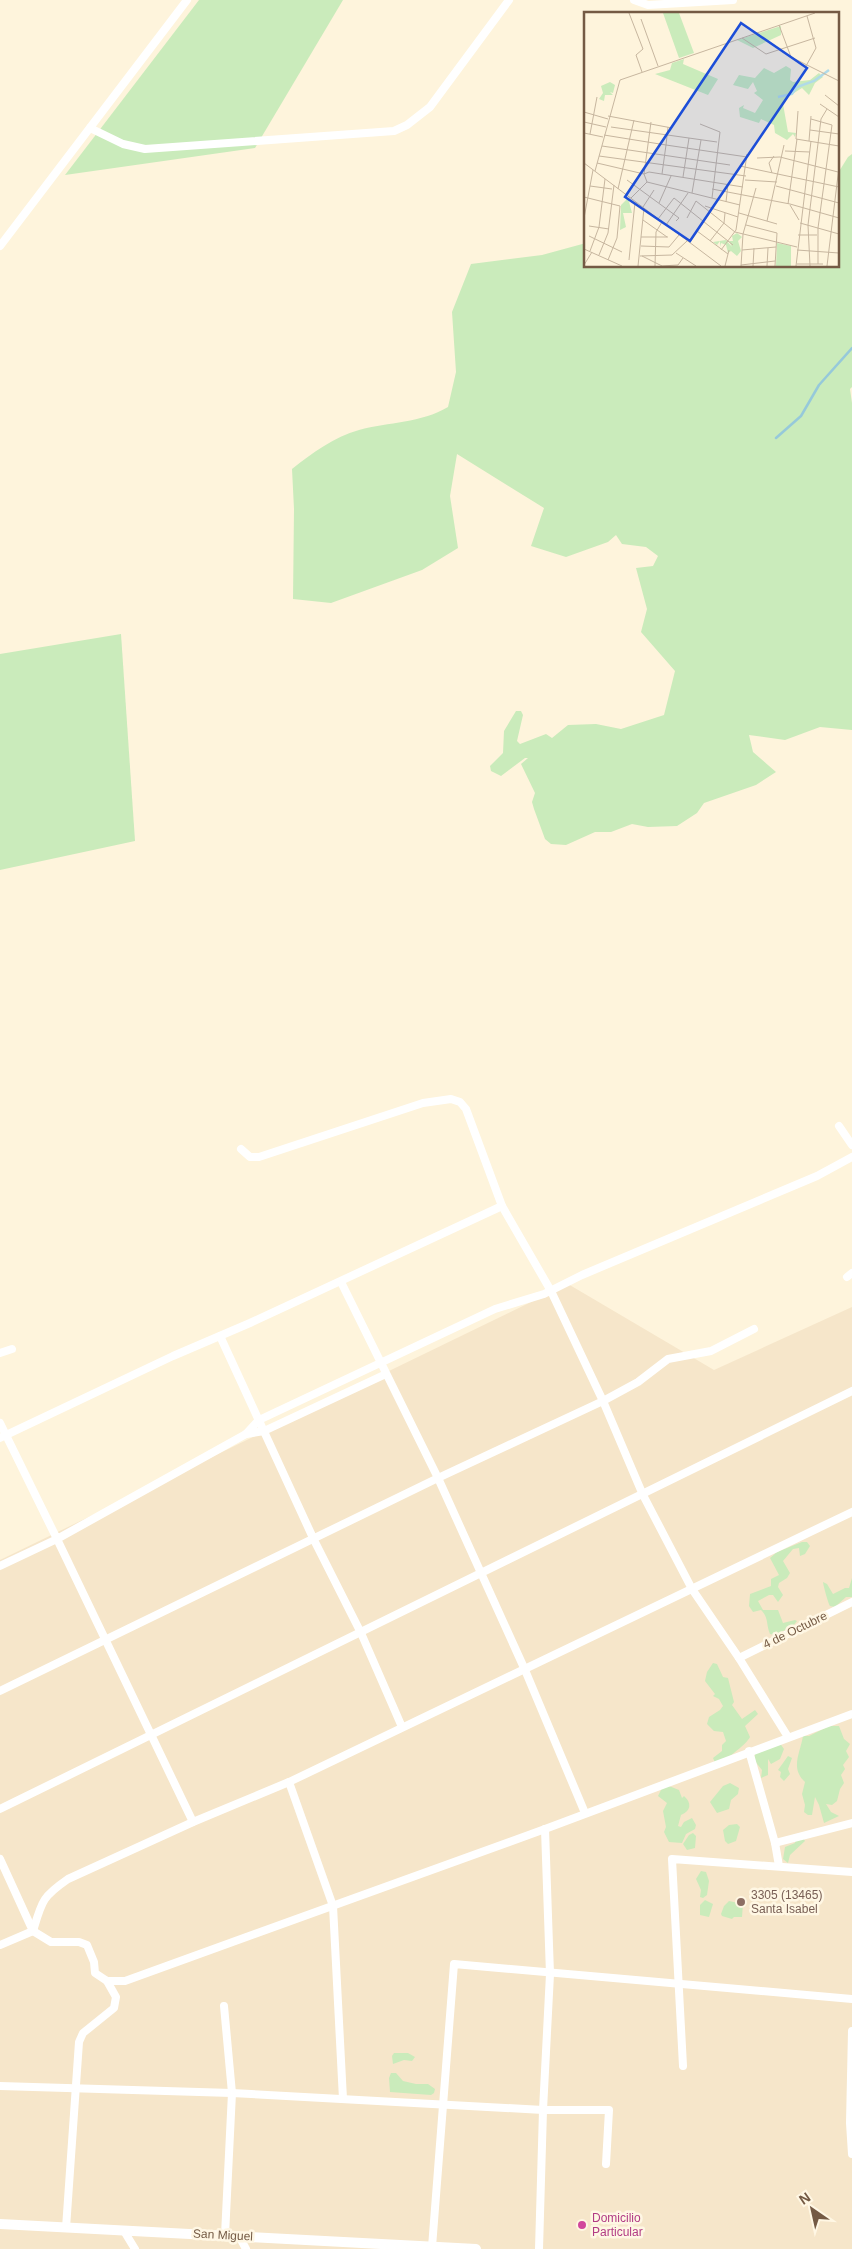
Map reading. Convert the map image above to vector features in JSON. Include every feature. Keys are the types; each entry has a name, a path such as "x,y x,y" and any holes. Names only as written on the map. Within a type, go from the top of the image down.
{"street":[{"path":"0,246 188,0"},
{"path":"90,128 123,144 145,149 394,131 407,125 430,107 509,0"},
{"path":"634,0 648,5 657,5 732,0"},
{"path":"241,1149 250,1157 259,1157 423,1103 451,1099 460,1102 466,1110 502,1206 551,1291 644,1494 692,1589 739,1658 788,1738"},
{"path":"839,1126 852,1145"},
{"path":"0,1566 57,1539 246,1434 259,1420 495,1309 551,1291 618,1259 817,1176 852,1157"},
{"path":"3,1437 173,1356 341,1282 502,1206"},
{"path":"341,1282 438,1478 525,1670 585,1813"},
{"path":"0,1691 314,1540 438,1478 603,1401 638,1382 668,1360 711,1351 754,1330"},
{"path":"220,1336 314,1540 361,1634 402,1727"},
{"path":"0,1353 12,1349"},
{"path":"246,1434 264,1431 386,1374"},
{"path":"0,1809 151,1734 361,1634 480,1572 644,1494 852,1391"},
{"path":"0,1423 3,1437 57,1539 107,1640 193,1822"},
{"path":"0,1946 33,1931 42,1901 50,1892 68,1880 193,1822 289,1782 851,1514"},
{"name":"4 de Octubre","path":"739,1658 852,1602"},
{"path":"107,1981 125,1981 545,1829 852,1714"},
{"path":"749,1751 775,1843 779,1866"},
{"path":"289,1782 333,1906 344,2099"},
{"path":"775,1843 852,1824"},
{"path":"539,2249 543,2110 550,1974 545,1829"},
{"path":"0,1859 33,1931 51,1942 79,1942 87,1945 94,1962 95,1973 107,1981 116,1997 114,2008 83,2033 80,2042 75,2088 66,2228"},
{"path":"682,2066 672,1859 852,1872"},
{"path":"432,2247 454,1964 550,1974 852,1999"},
{"path":"224,2006 232,2093 225,2235"},
{"path":"852,2030 852,2154"},
{"path":"0,2086 232,2093 543,2110 609,2110 606,2164"},
{"name":"San Miguel","path":"0,2224 476,2249"},
{"path":"124,2231 135,2249"},
{"path":"239,2236 246,2249"}],"shaded area":[{"path":"568,1284 714,1370 852,1307 852,2249 0,2249 0,1560"}],"green space":[{"path":"199,0 343,0 255,148 65,175"},
{"path":"852,154 852,387 850,389 852,403 852,730 820,727 785,740 749,735 753,752 776,772 756,785 704,803 697,813 677,826 648,827 632,824 611,832 595,832 566,845 551,844 545,839 532,802 535,793 521,764 528,758 525,758 501,776 491,771 490,766 503,753 504,731 516,711 521,711 523,715 517,741 520,744 546,734 552,738 568,725 596,724 621,729 664,715 675,671 641,632 647,609 636,568 653,566 658,556 646,547 622,544 616,535 608,542 566,557 531,546 544,508 457,454 450,496 458,548 422,570 331,603 293,599 294,509 292,469 324,446 350,433 370,427 416,419 448,407 456,372 452,312 471,264 542,255 584,244 584,268 840,268 840,170"},
{"path":"121,634 135,841 0,870 0,654"},
{"path":"802,1542 807,1542 810,1546 805,1554 800,1556 799,1548 793,1549 783,1561 790,1573 787,1578 779,1583 778,1587 783,1595 778,1602 773,1595 758,1601 763,1610 778,1610 783,1623 797,1621 792,1627 774,1635 770,1634 764,1613 761,1610 753,1612 749,1606 750,1594 771,1586 771,1579 779,1575 770,1558 777,1552"},
{"path":"852,1578 852,1597 846,1597 835,1607 830,1606 823,1582 827,1584 833,1594 849,1588"},
{"path":"713,1663 717,1664 723,1677 728,1678 734,1702 732,1705 742,1719 755,1710 758,1714 745,1726 750,1737 748,1740 716,1765 713,1758 722,1751 722,1745 726,1741 723,1732 714,1731 707,1724 709,1717 723,1706 719,1699 713,1696 715,1694 705,1681 707,1672"},
{"path":"829,1726 839,1726 844,1739 850,1744 846,1751 849,1757 843,1765 845,1769 841,1775 844,1783 840,1789 837,1801 832,1805 826,1804 831,1812 839,1816 824,1823 815,1797 812,1815 804,1812 805,1805 802,1794 805,1782 800,1777 797,1760 803,1736 809,1736"},
{"path":"779,1742 784,1749 780,1759 771,1764 768,1759 768,1775 761,1778 762,1770 754,1760 755,1754"},
{"path":"788,1756 792,1758 788,1769 790,1774 784,1781 780,1777 781,1772 778,1770"},
{"path":"730,1783 739,1788 738,1794 731,1800 729,1809 717,1813 710,1802 723,1786"},
{"path":"669,1786 679,1790 682,1798 684,1796 689,1804 687,1811 681,1815 678,1826 681,1827 684,1822 692,1818 696,1825 695,1829 686,1834 682,1843 669,1842 664,1832 666,1827 663,1811 667,1803 658,1796 662,1788"},
{"path":"737,1824 740,1827 736,1841 728,1844 725,1841 723,1830 729,1825"},
{"path":"693,1833 696,1836 695,1848 687,1850 683,1844 689,1835"},
{"path":"801,1835 805,1841 790,1855 788,1863 783,1859 785,1847 795,1843 796,1838"},
{"path":"701,1871 706,1872 709,1881 707,1895 703,1898 700,1897 701,1890 696,1879"},
{"path":"705,1900 713,1904 709,1917 700,1915 700,1905"},
{"path":"729,1901 743,1904 742,1917 734,1917 732,1919 722,1916 724,1906"},
{"path":"394,2053 408,2053 415,2057 412,2061 404,2060 393,2064 392,2056"},
{"path":"391,2073 396,2073 403,2081 428,2084 435,2089 434,2093 431,2095 390,2092 389,2078"}],"waterway":[{"path":"776,438 801,416 819,385 852,348"}],"place":[{"name":"3305 (13465) Santa Isabel","path":"741,1902"},
{"name":"Domicilio Particular","path":"582,2225"}]}
